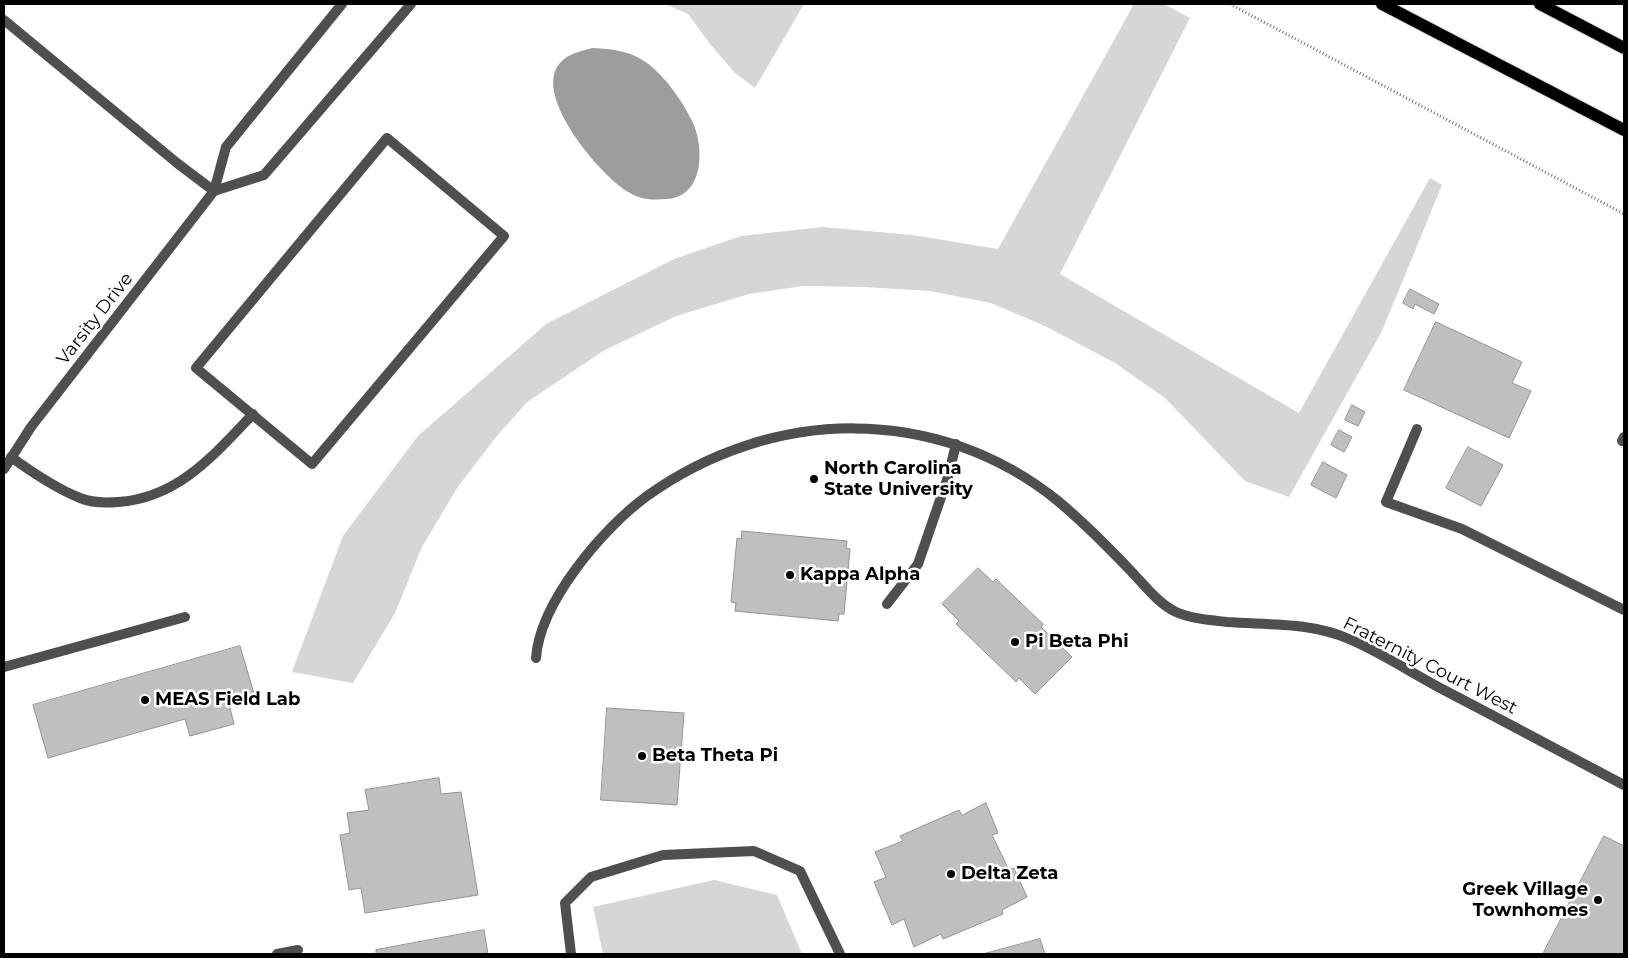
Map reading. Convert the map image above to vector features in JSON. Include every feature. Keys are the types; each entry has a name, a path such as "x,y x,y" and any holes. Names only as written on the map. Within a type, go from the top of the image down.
{"main road":[{"path":"1382,4 1624,130"},
{"path":"1540,4 1624,48"}],"street":[{"name":"Varsity Drive","path":"4,469 31,428 214,191 226,147 342,4"},
{"path":"4,20 177,163 214,191 264,175 411,4"},
{"path":"387,138 504,236 312,464 253,414 196,368 387,138"},
{"path":"11,457 47,482 82,499 106,503 128,502 155,496 180,482 212,458 253,414"},
{"name":"Fraternity Court West","path":"536,658 537,640 570,576 590,550 641,501 670,480 707,460 747,444 792,432 835,428 890,431 956,444 991,459 1023,476 1056,500 1093,531 1158,599 1175,611 1202,619 1296,626 1321,630 1348,639 1624,785"},
{"path":"1417,429 1386,502 1462,528 1624,610"},
{"path":"887,604 918,564 948,477 956,444"},
{"path":"4,667 185,617"},
{"path":"571,954 565,903 591,877 663,855 754,850 800,871 840,954"},
{"path":"277,954 298,950"}],"path":[{"path":"1230,4 1624,214"}],"shaded area":[{"path":"665,4 804,4 755,88 735,73 688,14"},
{"path":"1134,4 1164,4 1190,18 1060,274 1299,413 1430,178 1442,185 1382,331 1289,497 1245,481 1165,398 1115,363 1045,326 991,303 930,291 864,287 803,286 749,294 676,316 603,351 527,402 496,437 457,488 422,547 395,613 353,683 292,672 343,536 418,436 546,324 674,259 741,236 823,227 912,235 998,249"},
{"path":"593,48 622,51 641,59 661,75 684,107 697,134 700,158 694,181 688,190 679,196 667,199 652,199 630,193 603,171 588,154 562,114 555,95 554,77 560,63 575,53"},
{"path":"714,880 777,895 802,954 603,954 593,907"}],"building":[{"path":"1410,289 1439,304 1434,314 1415,304 1413,309 1403,303"},
{"path":"1436,322 1522,362 1512,383 1531,391 1509,438 1404,390"},
{"path":"1352,405 1365,412 1358,426 1345,420"},
{"path":"1339,430 1352,437 1344,452 1331,445"},
{"path":"1468,447 1503,465 1481,506 1446,488"},
{"path":"1323,462 1347,475 1336,498 1311,485"},
{"name":"Kappa Alpha","path":"742,531 847,541 846,548 850,549 844,614 839,614 838,621 735,611 736,603 731,602 737,538 741,539"},
{"name":"Pi Beta Phi","path":"978,568 993,582 996,579 1043,624 1041,627 1072,657 1035,694 1019,678 1016,682 956,624 959,621 942,604"},
{"name":"MEAS Field Lab","path":"240,646 255,697 229,704 234,724 190,736 185,719 48,758 33,705"},
{"name":"Beta Theta Pi","path":"607,708 684,713 677,805 601,800"},
{"path":"439,778 441,794 461,792 478,895 365,913 361,888 349,890 340,835 350,833 347,813 369,810 365,790"},
{"name":"Delta Zeta","path":"986,803 998,833 992,835 1009,870 1014,868 1027,897 1002,910 1003,914 943,939 941,934 914,947 904,919 892,925 874,882 886,877 875,852 903,841 900,836 959,810 962,815"},
{"name":"Greek Village Townhomes","path":"1604,836 1624,846 1624,954 1543,954"},
{"path":"484,930 488,954 376,954 376,950"},
{"path":"1040,939 1045,954 983,954"}],"place":[{"name":"North Carolina State University","path":"814,479"},
{"name":"Kappa Alpha","path":"790,575"},
{"name":"Pi Beta Phi","path":"1015,642"},
{"name":"MEAS Field Lab","path":"145,700"},
{"name":"Beta Theta Pi","path":"642,756"},
{"name":"Delta Zeta","path":"951,874"},
{"name":"Greek Village Townhomes","path":"1598,900"}]}
